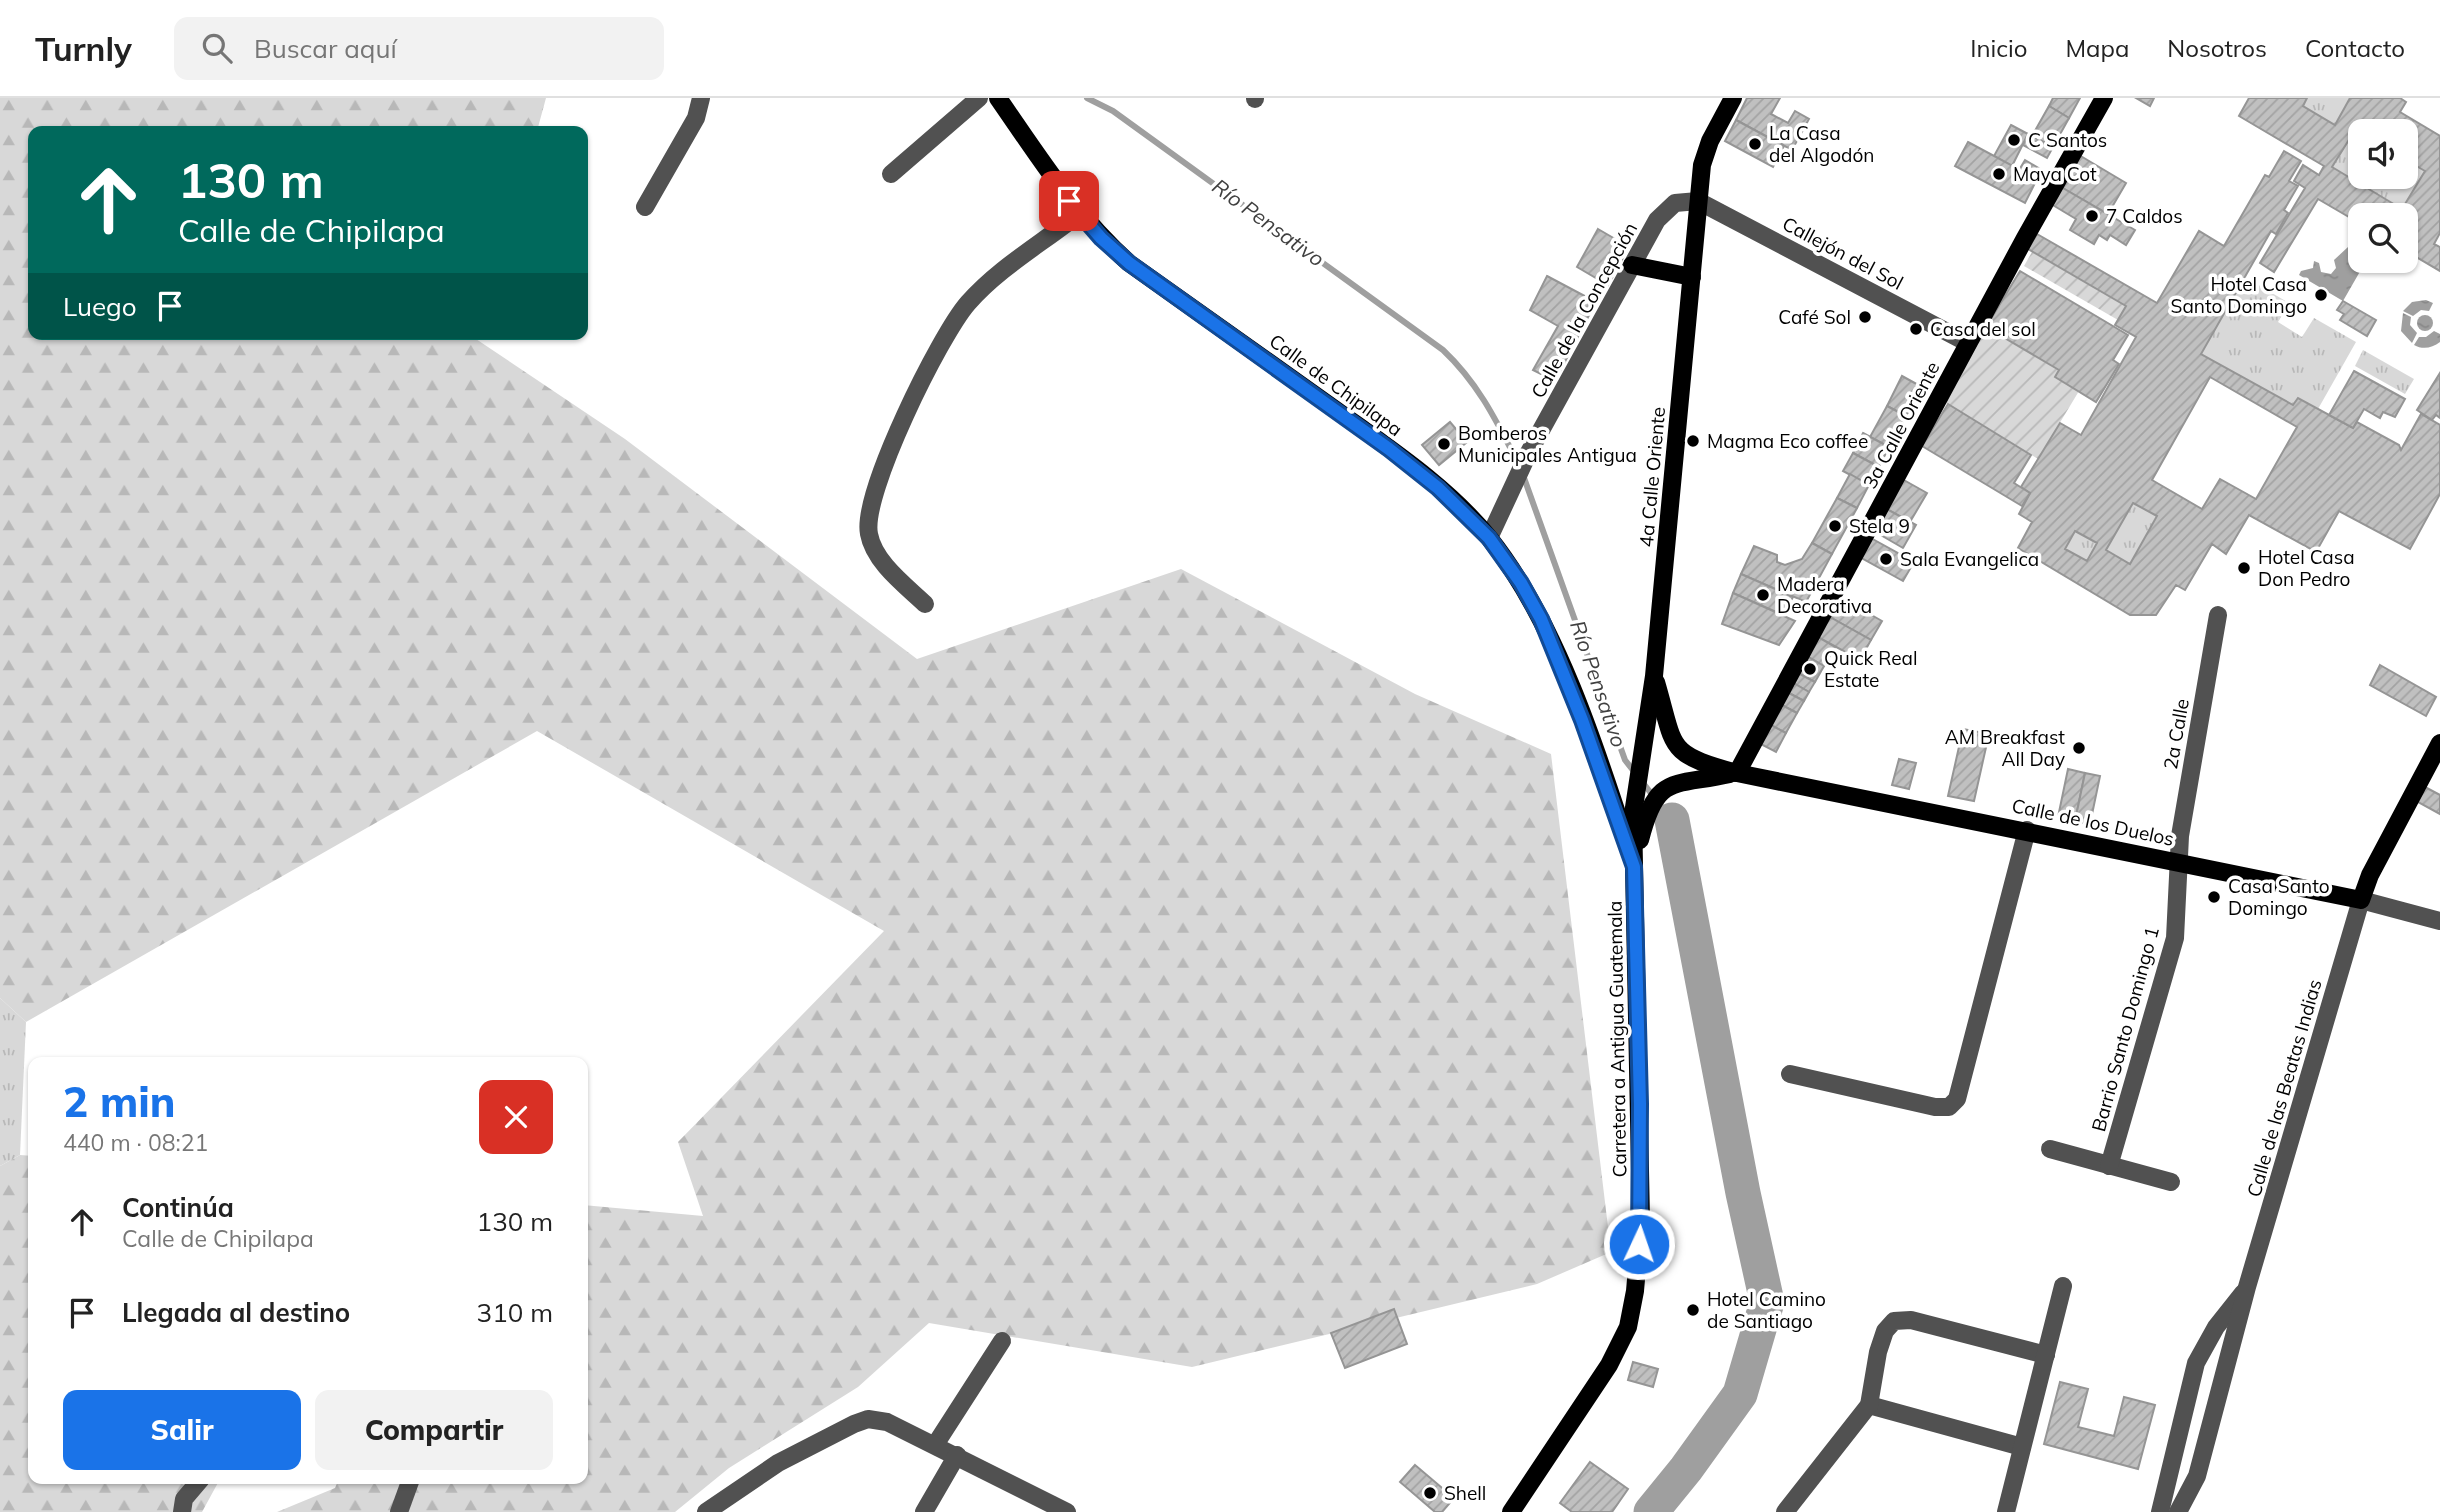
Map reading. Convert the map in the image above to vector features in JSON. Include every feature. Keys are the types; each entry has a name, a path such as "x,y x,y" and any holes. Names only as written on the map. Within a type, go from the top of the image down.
{"main road":[{"name":"Calle de Chipilapa","path":"998,98 1081,216 1129,263 1429,480 1489,538 1521,583 1551,642 1608,788 1634,867"},
{"name":"4a Calle Oriente","path":"1634,867 1633,814 1654,677 1698,201 1705,153 1733,98"},
{"name":"3a Calle Oriente","path":"1737,773 1968,343 2104,98"},
{"path":"1632,265 1692,277"},
{"name":"Calle de los Duelos","path":"1654,677 1675,745 1695,761 1737,773 2361,900"},
{"path":"2361,900 2370,875 2440,743"},
{"name":"Calle de los Duelos","path":"1634,867 1656,798 1686,780 1737,773"},
{"name":"Carretera a Antigua Guatemala","path":"1511,1512 1609,1365 1628,1327 1635,1291 1641,1208 1634,867"}],"street":[{"path":"645,207 696,118 701,98"},
{"path":"891,174 979,98"},
{"name":"Calle de la Concepción","path":"1489,538 1528,454 1632,265 1666,210 1685,200 1698,201"},
{"name":"Callejón del Sol","path":"1698,201 1968,343"},
{"path":"925,604 890,570 869,534 868,520 888,455 927,369 954,320 984,287 1067,223 1081,216"},
{"name":"2a Calle","path":"2178,861 2218,615"},
{"path":"1790,1074 1935,1107 1949,1107 1957,1099 2027,830"},
{"name":"Barrio Santo Domingo 1","path":"2109,1166 2175,938 2180,885 2178,861"},
{"name":"Calle de los Duelos","path":"2361,900 2440,921"},
{"name":"Calle de las Beatas Indias","path":"2178,1512 2197,1476 2247,1287 2361,900"},
{"path":"2050,1149 2171,1182"},
{"path":"2006,1512 2063,1286"},
{"name":"Calle de las Beatas Indias","path":"2160,1512 2196,1363 2216,1327 2247,1287"},
{"path":"1785,1512 1869,1405 1878,1352 1885,1331 1894,1321 1911,1321 2046,1355"},
{"path":"935,1445 1002,1341"},
{"path":"1869,1405 2022,1447"},
{"path":"706,1512 778,1463 868,1419 887,1422 1067,1512"},
{"path":"924,1512 957,1455"},
{"path":"182,1512 184,1499 197,1484"},
{"path":"399,1512 409,1484"}],"green space":[{"path":"0,98 546,98 538,126 28,126 28,340 477,340 625,439 917,659 1181,569 1415,694 1551,754 1611,1252 1537,1284 1192,1367 929,1323 858,1387 729,1468 675,1512 277,1512 335,1488 337,1484 588,1484 588,1205 703,1216 678,1142 884,931 537,731 26,1022 0,998"},
{"path":"2307,98 2350,98 2335,125 2303,106"},
{"path":"2348,141 2348,177 2332,167"},
{"path":"2418,167 2425,171 2418,183"},
{"path":"2369,189 2414,189 2406,203 2392,203"},
{"path":"2032,252 2126,306 2118,320 2024,266"},
{"path":"2245,277 2289,303 2278,322 2302,337 2314,318 2356,342 2318,409 2298,398 2293,405 2201,354"},
{"path":"1986,327 2059,370 2055,377 2079,391 2038,459 1944,402"},
{"path":"2363,350 2414,379 2405,394 2355,366"},
{"path":"2133,503 2157,516 2130,564 2106,550"},
{"path":"2075,531 2097,543 2087,561 2065,549"},
{"path":"0,998 26,1022 20,1155 0,1166"},
{"path":"20,1155 28,1156 28,1484 217,1484 202,1512 0,1512 0,1166"}],"water":[{"path":"2348,247 2348,273 2359,273 2343,301 2299,275 2301,271 2313,268 2314,261 2319,263 2321,272 2331,274 2336,268 2334,260"},
{"path":"2426,300 2433,303 2429,311 2421,310 2413,316 2403,311 2412,302"},
{"path":"2403,313 2411,317 2410,325 2417,333 2412,343 2401,331"},
{"path":"2422,315 2428,315 2433,323 2431,329 2422,331 2417,326 2417,320"},
{"path":"2434,331 2440,334 2440,342 2427,348 2414,345 2419,337 2426,337"}],"building":[{"path":"1747,98 1780,98 1771,114 1788,123 1795,111 1809,119 1792,150 1736,120"},
{"path":"2053,98 2080,98 2069,118 2049,106"},
{"path":"2136,98 2154,98 2150,106"},
{"path":"2249,98 2307,98 2303,106 2335,125 2350,98 2400,98 2406,102 2400,112 2412,119 2348,119 2348,141 2332,167 2348,177 2348,189 2369,189 2392,203 2348,203 2348,216 2318,199 2274,272 2260,263 2305,188 2294,181 2303,165 2319,175 2324,166 2239,116"},
{"path":"2049,106 2069,118 2053,147 2032,136"},
{"name":"La Casa del Algodón","path":"1736,120 1784,146 1773,167 1725,141"},
{"path":"2418,123 2440,136 2440,233 2434,244 2440,247 2440,271 2418,258 2418,203 2406,203 2414,189 2418,189 2418,183 2425,171 2418,167"},
{"name":"C Santos","path":"2011,125 2028,134 2012,166 1994,156"},
{"path":"2028,134 2053,147 2047,158 2023,145"},
{"name":"Maya Cot","path":"1968,142 2037,179 2025,203 1955,166"},
{"path":"2284,151 2301,161 2289,181 2298,186 2284,210 2288,213 2276,234 2271,231 2201,354 2293,405 2298,398 2353,428 2357,422 2399,445 2401,450 2421,414 2440,425 2440,494 2410,549 2339,511 2316,552 2249,515 2226,554 2212,544 2185,590 2176,585 2156,615 2130,615 2018,548 2032,522 2019,514 2030,493 2021,487 2060,423 2081,435 2136,337 2115,325 2126,306 2028,249 2037,234 2157,303 2199,231 2224,246 2265,175 2269,177","holes":["2210,377 2297,427 2256,499 2220,479 2202,509 2152,480","2133,503 2157,516 2130,564 2106,550","2075,531 2097,543 2087,561 2065,549"]},
{"path":"2079,155 2126,183 2108,214 2061,187"},
{"path":"2025,160 2042,170 2037,179 2019,170"},
{"name":"7 Caldos","path":"2061,187 2135,230 2126,245 2110,235 2107,240 2099,235 2094,244 2070,230 2076,219 2051,204"},
{"path":"1598,229 1629,247 1608,285 1577,267"},
{"path":"2020,271 2128,335 2113,360 2119,364 2096,402 2055,377 2059,370 1986,327"},
{"path":"1547,276 1596,302 1555,381 1533,370 1558,326 1530,310"},
{"path":"2343,301 2376,320 2367,336 2340,320 2344,314 2337,310"},
{"path":"2354,371 2405,399 2395,417 2383,412 2380,418 2364,409 2353,428 2329,415"},
{"path":"2440,373 2440,418 2436,415 2432,420 2417,410"},
{"path":"1902,376 1922,387 1906,416 1887,406"},
{"path":"1948,404 2031,455 2014,483 2030,493 2022,506 1922,446"},
{"path":"1887,406 1906,416 1889,447 1870,437"},
{"name":"Bomberos Municipales Antigua","path":"1450,422 1467,442 1439,465 1422,445"},
{"path":"1863,433 1889,447 1879,467 1853,453"},
{"path":"1853,453 1879,467 1869,485 1843,471"},
{"path":"1850,474 1869,485 1857,508 1837,498"},
{"path":"1902,479 1927,493 1910,522 1885,508"},
{"name":"Stela 9","path":"1837,498 1857,508 1832,554 1812,543"},
{"path":"1885,508 1916,525 1903,548 1872,530"},
{"name":"Sala Evangelica","path":"1869,537 1914,562 1903,581 1858,556"},
{"path":"1812,543 1832,554 1806,602 1741,574 1754,546 1777,555 1777,562 1785,565 1802,559"},
{"name":"Madera Decorativa","path":"1741,574 1793,597 1783,615 1733,593"},
{"path":"1733,593 1795,621 1779,645 1722,624"},
{"path":"1838,596 1882,621 1871,640 1828,616"},
{"path":"1828,616 1871,640 1860,660 1816,636"},
{"path":"1816,636 1835,647 1824,666 1805,655"},
{"name":"Quick Real Estate","path":"1805,655 1824,666 1815,682 1796,672"},
{"path":"2380,665 2436,697 2426,716 2370,685"},
{"path":"1796,672 1815,682 1809,692 1790,681"},
{"path":"1790,681 1809,692 1804,701 1785,691"},
{"path":"1785,691 1804,701 1797,713 1778,703"},
{"path":"1778,703 1797,713 1786,733 1767,723"},
{"path":"1767,723 1786,733 1776,752 1757,742"},
{"path":"1963,729 1989,734 1974,801 1948,796"},
{"path":"1899,759 1916,763 1909,789 1892,785"},
{"path":"2068,769 2085,773 2075,821 2058,817"},
{"path":"2085,773 2100,776 2090,824 2075,821"},
{"path":"2425,787 2440,795 2440,814 2416,801"},
{"path":"1394,1309 1407,1344 1345,1368 1331,1333"},
{"path":"1633,1362 1658,1369 1653,1387 1628,1380"},
{"path":"2060,1382 2088,1389 2078,1427 2114,1436 2124,1397 2155,1405 2138,1469 2044,1444"},
{"path":"1590,1462 1628,1489 1612,1512 1572,1512 1560,1503"},
{"name":"Shell","path":"1415,1465 1454,1498 1442,1512 1435,1512 1400,1482"}],"waterway":[{"name":"Río Pensativo","path":"1087,98 1113,111 1443,350 1477,390 1519,465"},
{"name":"Río Pensativo","path":"1523,475 1625,760 1672,820"},
{"name":"Río Pensativo","path":"1651,1512 1740,1394 1767,1302 1743,1193 1672,820"}],"place":[{"name":"C Santos","path":"2014,140"},
{"name":"La Casa del Algodón","path":"1755,144"},
{"name":"Maya Cot","path":"1999,174"},
{"name":"7 Caldos","path":"2092,216"},
{"name":"Hotel Casa Santo Domingo","path":"2321,295"},
{"name":"Café Sol","path":"1865,317"},
{"name":"Casa del sol","path":"1916,329"},
{"name":"Magma Eco coffee","path":"1693,441"},
{"name":"Bomberos Municipales Antigua","path":"1444,444"},
{"name":"Stela 9","path":"1835,526"},
{"name":"Sala Evangelica","path":"1886,559"},
{"name":"Hotel Casa Don Pedro","path":"2244,568"},
{"name":"Madera Decorativa","path":"1763,595"},
{"name":"Quick Real Estate","path":"1810,669"},
{"name":"AM Breakfast All Day","path":"2079,748"},
{"name":"Casa Santo Domingo","path":"2214,897"},
{"name":"Hotel Camino de Santiago","path":"1693,1310"},
{"name":"Shell","path":"1430,1493"}],"route":[{"path":"1069,201 1101,238 1129,263 1389,449 1438,488 1489,538 1521,583 1541,619 1566,676 1634,867 1640,1104 1639,1244"}]}
